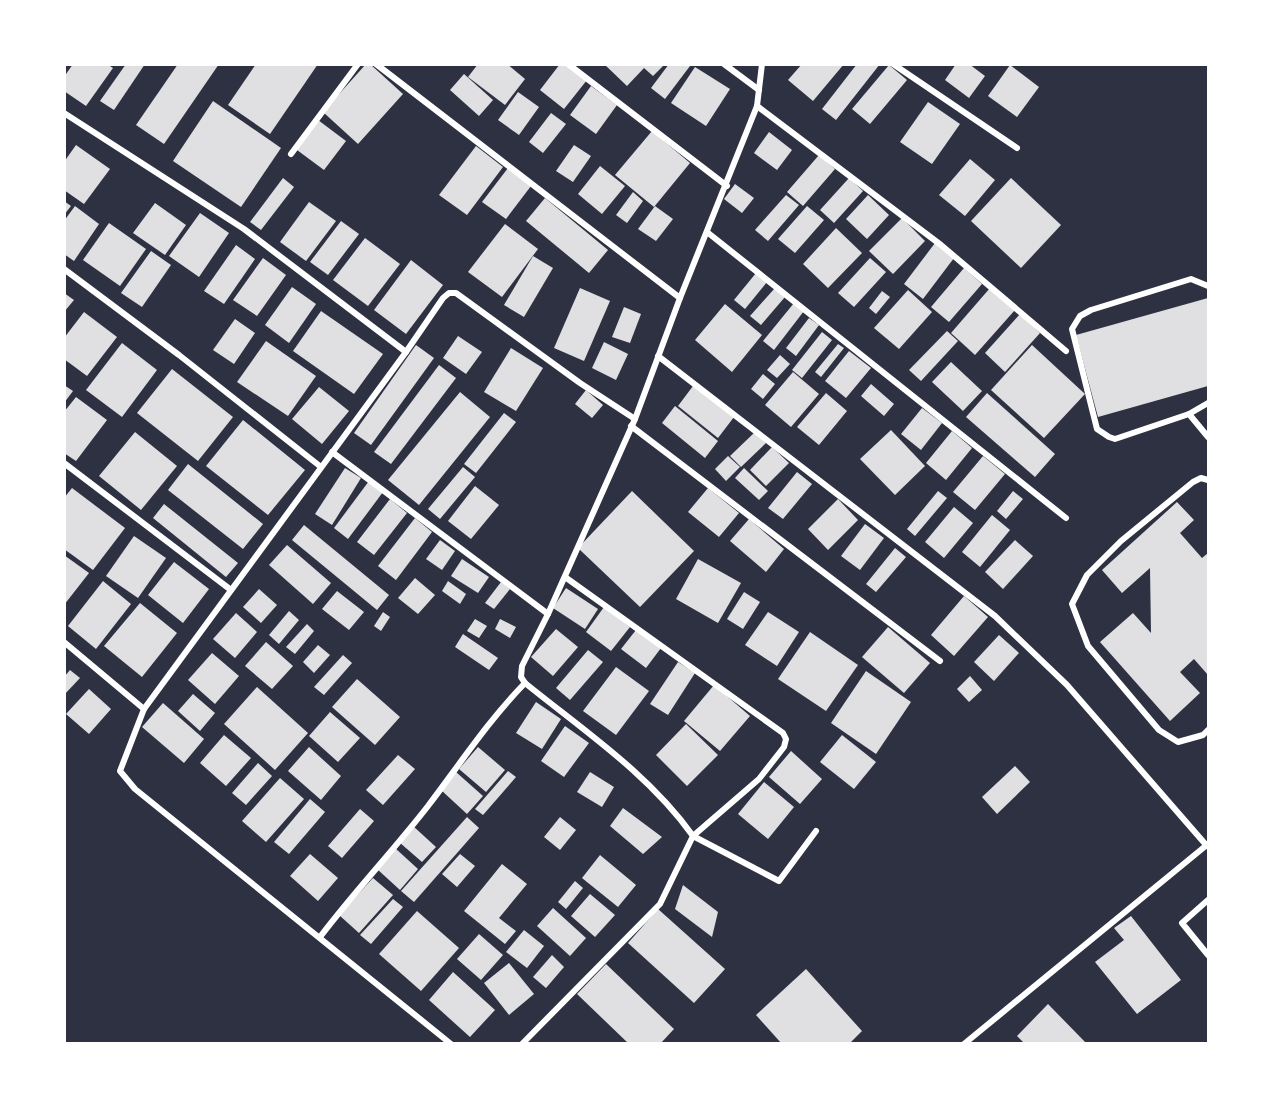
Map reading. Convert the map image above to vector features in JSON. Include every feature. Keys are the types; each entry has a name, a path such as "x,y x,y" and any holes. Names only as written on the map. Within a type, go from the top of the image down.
{"street":[{"path":"291,154 358,64"},
{"path":"376,64 680,298"},
{"path":"568,64 727,186"},
{"path":"724,64 759,90"},
{"path":"762,64 757,106 727,186 680,298 633,423 548,614 522,666 521,677 525,683 648,782 680,817 693,836 779,881 816,831"},
{"path":"893,64 1017,148"},
{"path":"757,106 940,245 1066,351"},
{"path":"64,113 244,230 406,352"},
{"path":"707,232 1066,519"},
{"path":"64,269 321,466"},
{"path":"1209,286 1191,279 1091,310 1080,316 1072,329 1097,429 1108,437 1115,439 1189,414 1209,403"},
{"path":"451,1044 135,789 120,771 144,709 406,352 443,298 456,293 633,423 940,661"},
{"path":"658,356 995,616 1067,685 1208,845 964,1044"},
{"path":"1189,414 1209,437"},
{"path":"332,452 548,614"},
{"path":"64,463 231,590"},
{"path":"1209,480 1201,478 1193,482 1121,541 1087,575 1071,604 1088,646 1159,730 1178,742 1203,735 1209,730"},
{"path":"522,1044 660,904 693,836 759,778 784,747 786,739 783,734 565,576"},
{"path":"64,642 144,709"},
{"path":"320,938 373,870 427,808 503,706 525,683"},
{"path":"1209,900 1182,923 1209,955"}],"building":[{"path":"73,64 107,64 113,68 86,106 64,91 64,77"},
{"path":"126,64 145,64 114,110 100,101"},
{"path":"178,64 219,64 164,144 136,125"},
{"path":"256,64 318,64 270,134 228,105"},
{"path":"366,64 370,64 403,94 358,144 323,112"},
{"path":"478,64 507,64 525,79 505,105 468,77"},
{"path":"560,64 567,64 587,80 564,109 540,90"},
{"path":"604,64 665,64 653,76 644,68 627,86"},
{"path":"669,64 690,66 665,99 651,88"},
{"path":"802,64 844,64 813,101 788,80"},
{"path":"857,64 880,64 836,120 822,109"},
{"path":"956,64 969,64 985,76 969,98 945,80"},
{"path":"889,65 907,80 870,124 852,109"},
{"path":"1010,65 1039,87 1017,117 988,96"},
{"path":"695,67 730,89 706,126 671,103"},
{"path":"464,74 493,100 479,116 450,90"},
{"path":"591,86 617,105 596,134 570,115"},
{"path":"518,92 539,107 519,135 498,120"},
{"path":"213,101 281,148 241,207 173,161"},
{"path":"928,102 960,124 932,164 900,142"},
{"path":"551,113 566,124 543,153 529,142"},
{"path":"318,120 346,141 324,170 297,150"},
{"path":"652,131 690,163 654,207 615,175"},
{"path":"769,132 792,150 777,170 754,153"},
{"path":"76,145 110,169 84,204 64,190 64,162"},
{"path":"574,145 591,156 573,182 556,171"},
{"path":"476,146 503,167 467,215 439,195"},
{"path":"819,155 835,169 803,206 787,192"},
{"path":"970,159 995,180 965,216 939,195"},
{"path":"600,166 625,186 602,214 578,194"},
{"path":"508,168 531,186 506,219 482,202"},
{"path":"283,178 294,187 261,230 250,222"},
{"path":"849,178 863,191 834,223 820,210"},
{"path":"1011,178 1061,225 1021,268 971,221"},
{"path":"735,184 754,198 742,213 724,199"},
{"path":"633,192 643,201 627,223 616,215"},
{"path":"786,195 799,205 768,241 755,230"},
{"path":"868,195 889,215 867,239 846,219"},
{"path":"545,198 608,250 589,273 526,221"},
{"path":"64,201 71,206 64,215"},
{"path":"309,202 336,221 306,261 280,242"},
{"path":"155,203 186,225 165,255 133,233"},
{"path":"75,206 99,224 74,261 64,254 64,221"},
{"path":"655,206 673,219 656,241 638,229"},
{"path":"807,206 824,220 795,253 778,239"},
{"path":"200,213 229,233 199,277 169,256"},
{"path":"902,218 925,241 893,274 869,251"},
{"path":"341,221 359,234 328,275 310,262"},
{"path":"109,223 146,249 120,286 83,260"},
{"path":"505,224 538,249 502,297 468,272"},
{"path":"836,228 862,253 828,288 803,264"},
{"path":"365,238 400,264 368,306 333,280"},
{"path":"935,243 954,258 923,299 904,284"},
{"path":"236,245 255,259 224,304 204,291"},
{"path":"151,251 171,265 142,307 121,293"},
{"path":"533,256 553,268 524,317 504,305"},
{"path":"263,258 286,275 257,316 233,300"},
{"path":"870,258 886,272 854,307 838,293"},
{"path":"411,260 443,285 406,334 374,310"},
{"path":"964,268 982,284 949,322 931,307"},
{"path":"756,273 767,282 745,309 734,300"},
{"path":"292,287 316,304 289,343 265,325"},
{"path":"580,288 610,301 584,361 554,348"},
{"path":"775,288 785,297 761,325 750,316"},
{"path":"990,288 1015,310 975,355 951,333"},
{"path":"908,290 932,312 899,349 874,328"},
{"path":"882,291 890,297 876,314 869,308"},
{"path":"64,293 74,300 64,312"},
{"path":"1208,298 1208,386 1098,417 1076,335"},
{"path":"794,303 804,311 774,350 763,341"},
{"path":"725,304 762,335 732,372 695,340"},
{"path":"624,307 641,314 630,343 612,337"},
{"path":"321,311 383,354 354,394 293,351"},
{"path":"84,312 117,337 87,376 64,359 64,338"},
{"path":"1020,314 1040,333 1005,372 985,353"},
{"path":"809,318 819,325 796,356 786,348"},
{"path":"235,319 255,333 234,364 213,350"},
{"path":"947,331 958,341 921,381 909,370"},
{"path":"822,332 832,340 802,378 792,370"},
{"path":"458,336 482,352 466,374 443,358"},
{"path":"266,341 316,376 288,416 237,382"},
{"path":"604,342 628,354 616,380 592,368"},
{"path":"122,343 157,370 122,417 86,390"},
{"path":"838,344 844,348 821,377 815,372"},
{"path":"416,345 434,358 371,445 354,433"},
{"path":"1032,345 1085,394 1044,438 991,390"},
{"path":"511,348 543,368 516,411 484,392"},
{"path":"849,351 871,368 846,398 825,381"},
{"path":"780,355 790,364 777,378 767,370"},
{"path":"951,362 982,391 963,411 932,382"},
{"path":"439,365 456,378 391,464 374,452"},
{"path":"172,369 233,417 198,461 137,413"},
{"path":"793,372 819,394 791,427 765,405"},
{"path":"763,374 775,384 763,399 751,389"},
{"path":"871,384 894,404 884,416 861,396"},
{"path":"64,385 73,391 64,403"},
{"path":"693,386 734,417 718,438 678,406"},
{"path":"319,387 349,411 322,444 292,419"},
{"path":"586,390 603,405 592,418 575,404"},
{"path":"460,392 490,417 419,505 388,480"},
{"path":"826,393 847,411 819,445 797,427"},
{"path":"987,393 1055,454 1035,477 966,417"},
{"path":"76,397 107,420 76,461 64,453 64,412"},
{"path":"675,406 718,441 705,458 662,423"},
{"path":"922,408 942,423 921,450 901,434"},
{"path":"504,413 516,422 476,473 464,464"},
{"path":"243,420 305,470 268,515 206,466"},
{"path":"891,430 925,466 895,495 860,459"},
{"path":"952,431 972,448 946,480 926,463"},
{"path":"135,432 177,466 141,510 99,476"},
{"path":"755,432 766,443 741,467 730,456"},
{"path":"772,447 789,463 766,486 750,470"},
{"path":"728,456 740,467 726,481 715,469"},
{"path":"983,456 1005,474 975,510 953,492"},
{"path":"188,464 263,524 243,549 168,490"},
{"path":"463,467 475,477 440,519 428,509"},
{"path":"345,468 361,478 332,525 315,514"},
{"path":"744,468 768,491 759,500 735,478"},
{"path":"797,472 812,484 783,519 768,508"},
{"path":"369,481 383,492 348,539 334,528"},
{"path":"475,486 499,505 471,539 448,521"},
{"path":"72,488 125,528 93,570 64,549 64,498"},
{"path":"708,488 739,513 719,537 688,512"},
{"path":"632,491 694,551 640,607 578,548"},
{"path":"938,491 947,498 915,536 907,529"},
{"path":"1013,491 1023,499 1006,519 997,511"},
{"path":"390,499 407,513 374,555 357,542"},
{"path":"838,499 858,520 828,550 808,529"},
{"path":"1177,502 1194,520 1180,533 1202,558 1208,553 1208,675 1194,659 1180,672 1200,693 1170,721 1100,642 1133,613 1151,633 1150,568 1122,593 1102,570"},
{"path":"164,504 238,563 226,577 153,518"},
{"path":"954,507 973,523 944,558 925,542"},
{"path":"992,515 1010,530 980,567 962,552"},
{"path":"415,518 432,532 396,580 378,566"},
{"path":"749,519 784,549 766,572 730,541"},
{"path":"865,524 884,538 860,570 841,556"},
{"path":"304,525 389,595 377,610 292,540"},
{"path":"134,536 166,558 138,598 106,576"},
{"path":"440,540 455,551 442,570 426,559"},
{"path":"1015,540 1033,556 1003,589 985,572"},
{"path":"287,545 331,583 313,604 269,565"},
{"path":"895,548 906,557 876,592 866,584"},
{"path":"64,555 89,573 64,605"},
{"path":"462,559 489,577 478,593 451,576"},
{"path":"698,559 741,583 718,623 676,599"},
{"path":"174,562 209,589 183,623 148,595"},
{"path":"415,578 435,595 418,614 398,598"},
{"path":"103,581 131,604 96,649 68,626"},
{"path":"448,581 466,594 460,604 442,591"},
{"path":"501,582 510,589 494,609 485,603"},
{"path":"566,588 598,609 585,629 553,608"},
{"path":"259,589 277,605 261,623 243,607"},
{"path":"337,591 364,612 349,630 322,609"},
{"path":"744,592 760,602 743,629 727,619"},
{"path":"964,596 988,617 954,656 931,635"},
{"path":"140,603 177,633 142,677 104,646"},
{"path":"604,607 630,627 611,651 586,632"},
{"path":"289,611 299,620 279,644 269,635"},
{"path":"383,612 390,617 381,631 374,626"},
{"path":"768,612 799,632 777,666 745,645"},
{"path":"236,613 257,632 235,658 213,639"},
{"path":"475,619 487,626 479,638 467,631"},
{"path":"500,619 516,627 510,638 495,629"},
{"path":"307,624 314,631 295,654 286,647"},
{"path":"888,627 930,663 904,693 862,657"},
{"path":"556,629 578,647 553,676 531,657"},
{"path":"636,630 661,648 646,668 621,649"},
{"path":"810,632 858,665 826,711 778,679"},
{"path":"463,634 498,658 489,670 455,647"},
{"path":"999,635 1019,653 994,681 974,662"},
{"path":"266,642 293,666 272,689 245,666"},
{"path":"318,645 330,655 314,673 303,662"},
{"path":"588,650 603,662 570,700 556,688"},
{"path":"212,653 239,676 215,704 188,680"},
{"path":"343,655 352,663 324,695 314,687"},
{"path":"678,662 695,673 668,715 650,704"},
{"path":"616,667 649,691 616,735 583,711"},
{"path":"70,670 80,678 64,695 64,677"},
{"path":"866,671 911,702 876,754 831,723"},
{"path":"970,676 982,690 969,702 957,689"},
{"path":"357,679 400,717 375,745 332,707"},
{"path":"714,685 750,716 720,751 684,721"},
{"path":"257,687 308,733 275,770 224,724"},
{"path":"89,689 111,709 89,734 66,714"},
{"path":"193,694 215,713 200,731 178,711"},
{"path":"536,702 561,719 542,749 516,733"},
{"path":"163,703 204,739 184,763 142,727"},
{"path":"330,712 360,738 338,762 309,736"},
{"path":"686,724 718,755 687,786 656,755"},
{"path":"565,726 589,743 564,777 541,761"},
{"path":"224,735 251,758 226,786 200,763"},
{"path":"842,735 876,762 854,789 820,762"},
{"path":"309,747 341,776 321,800 288,771"},
{"path":"478,747 505,770 486,792 459,769"},
{"path":"791,751 822,779 800,804 769,777"},
{"path":"398,755 415,769 383,805 366,790"},
{"path":"258,763 272,776 246,805 232,793"},
{"path":"1015,766 1030,782 997,814 982,797"},
{"path":"508,771 516,777 483,815 475,809"},
{"path":"456,772 483,796 467,814 441,790"},
{"path":"590,772 614,787 602,807 577,792"},
{"path":"280,778 304,799 266,842 242,821"},
{"path":"764,782 794,807 768,839 738,814"},
{"path":"310,799 325,812 289,854 274,842"},
{"path":"623,808 662,837 643,854 610,826"},
{"path":"360,809 374,821 342,858 328,846"},
{"path":"467,817 479,828 414,902 401,891"},
{"path":"560,817 576,830 560,850 544,837"},
{"path":"413,826 436,847 422,862 399,842"},
{"path":"395,848 418,869 400,890 377,869"},
{"path":"310,854 338,878 318,901 290,876"},
{"path":"460,854 475,866 457,887 442,874"},
{"path":"600,855 636,885 618,907 582,878"},
{"path":"502,864 527,884 499,918 516,931 505,944 464,911"},
{"path":"373,878 393,895 359,933 339,915"},
{"path":"575,881 583,888 566,909 558,902"},
{"path":"683,885 718,912 712,937 675,909"},
{"path":"590,894 615,915 595,937 571,916"},
{"path":"393,899 403,907 371,944 360,935"},
{"path":"553,908 586,938 570,956 537,926"},
{"path":"658,909 725,969 694,1003 628,943"},
{"path":"417,911 459,948 421,991 379,954"},
{"path":"1131,916 1181,980 1137,1014 1095,962 1124,940 1114,928"},
{"path":"524,930 544,946 527,968 506,952"},
{"path":"479,934 503,955 481,980 457,959"},
{"path":"552,955 564,967 546,988 533,977"},
{"path":"509,963 534,994 509,1015 484,983"},
{"path":"606,964 674,1029 660,1044 629,1044 577,994"},
{"path":"806,969 862,1031 849,1044 782,1044 756,1015"},
{"path":"453,972 495,1010 470,1037 429,1000"},
{"path":"1048,1004 1087,1044 1025,1044 1017,1036"}]}
